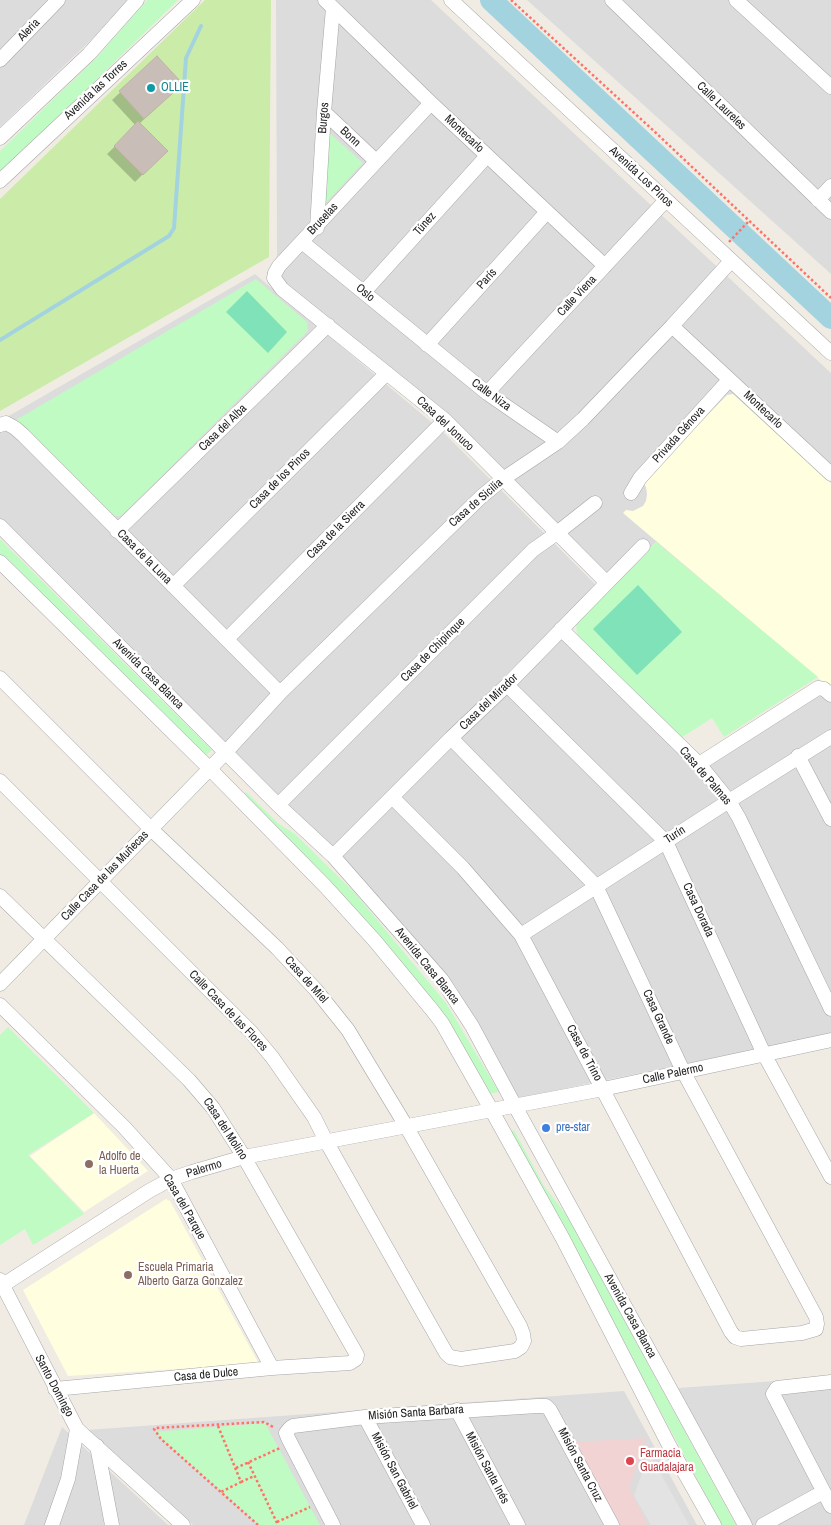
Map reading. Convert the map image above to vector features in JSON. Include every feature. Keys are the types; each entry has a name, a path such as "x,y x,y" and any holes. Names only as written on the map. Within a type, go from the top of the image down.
{"street":[{"path":"0,138 89,54 137,0"},
{"name":"Avenida las Torres","path":"0,181 193,0"},
{"name":"Avenida Los Pinos","path":"450,0 831,353"},
{"name":"Calle Laureles","path":"612,0 831,212"},
{"path":"736,0 831,87"},
{"name":"Aleria","path":"0,60 52,2"},
{"name":"Montecarlo","path":"329,4 431,104 605,266"},
{"name":"Burgos","path":"316,228 329,4"},
{"name":"Bruselas","path":"274,278 279,266 431,104"},
{"name":"Bonn","path":"324,112 376,161"},
{"name":"Túnez","path":"364,292 487,156"},
{"path":"818,200 831,186"},
{"name":"Calle Viena","path":"487,393 666,200"},
{"name":"París","path":"427,345 546,213"},
{"name":"Oslo","path":"302,242 427,345"},
{"name":"Casa de Sicilia","path":"226,752 280,693 456,520 503,479 558,442 583,419 731,261"},
{"name":"Casa del Jonuco","path":"274,278 282,289 445,420 606,582"},
{"name":"Casa del Alba","path":"117,531 328,325"},
{"name":"Montecarlo","path":"672,326 831,474"},
{"name":"Calle Niza","path":"427,345 487,393 558,442"},
{"name":"Casa de los Pinos","path":"173,586 387,373"},
{"name":"Privada Génova","path":"631,493 640,478 729,380"},
{"name":"Casa de la Sierra","path":"227,639 445,420"},
{"name":"Casa de la Luna","path":"3,424 15,428 23,435 280,693"},
{"name":"Casa de Chipinque","path":"278,805 533,550 595,503"},
{"name":"Avenida Casa Blanca","path":"0,526 278,805 333,856 442,980 472,1026 745,1525"},
{"name":"Casa del Mirador","path":"333,856 507,685 642,546"},
{"name":"Avenida Casa Blanca","path":"0,562 209,768 326,888 374,941 442,1023 563,1239 670,1447 714,1525"},
{"name":"Casa de Palmas","path":"561,629 699,764 728,800 739,818 831,1009"},
{"name":"Casa de Miel","path":"0,678 151,829 277,948 316,990 348,1030 406,1126 524,1334 524,1341 521,1347 515,1351 462,1359 450,1357"},
{"name":"Casa Dorada","path":"507,685 666,842 764,1054 831,1178"},
{"path":"699,764 818,688 824,689 831,695"},
{"name":"Turín","path":"521,935 728,800 831,737"},
{"name":"Casa Grande","path":"451,738 596,886 683,1071 816,1317 818,1324 816,1329 802,1333 748,1338 735,1337"},
{"name":"Calle Casa de las Muñecas","path":"0,984 226,752"},
{"path":"798,756 831,819"},
{"name":"Calle Casa de las Flores","path":"0,781 261,1043 314,1116 326,1141 443,1348 450,1357"},
{"name":"Casa de Trino","path":"392,797 462,868 521,935 727,1326 735,1337"},
{"name":"Casa del Molino","path":"0,896 202,1094 213,1108 244,1157 356,1351 356,1359"},
{"name":"Casa del Parque","path":"2,1012 124,1127 171,1179 272,1368"},
{"name":"Calle Palermo","path":"492,1111 831,1040"},
{"name":"Palermo","path":"1,1283 171,1179 244,1157 492,1111"},
{"name":"Santo Domingo","path":"1,1283 77,1429 68,1479 52,1525"},
{"name":"Casa de Dulce","path":"55,1389 272,1368 350,1363 356,1359"},
{"path":"831,1382 777,1388 773,1391 831,1506"},
{"name":"Misión Santa Barbara","path":"288,1436 294,1426 365,1417 546,1406"},
{"name":"Misión Santa Cruz","path":"546,1406 553,1415 612,1525"},
{"name":"Misión Santa Inés","path":"457,1410 518,1525"},
{"name":"Misión San Gabriel","path":"365,1417 423,1525"},
{"path":"77,1429 183,1525"},
{"path":"288,1436 333,1525"},
{"path":"97,1446 112,1525"},
{"path":"763,1525 823,1492"}],"path":[{"path":"511,0 655,132 748,222 831,298"},
{"path":"721,251 748,222"},
{"path":"236,1468 288,1436 264,1422 155,1428 154,1430 161,1439 258,1525"},
{"path":"218,1426 241,1482"},
{"path":"248,1462 278,1524 321,1502"},
{"path":"221,1492 254,1476"}],"shaded area":[{"path":"0,0 127,0 91,40 0,127"},
{"path":"276,0 431,0 831,373 831,689 656,542 612,583 445,419 267,273 277,256"},
{"path":"527,0 831,0 831,274"},
{"path":"255,274 443,432 596,585 331,849 0,519 0,421"},
{"path":"733,394 831,483 831,689 623,513 626,510 633,511 643,506 647,494 646,487 642,482 727,395"},
{"path":"561,639 691,765 812,685 831,702 831,729 799,750 831,817 831,1034 518,1098 455,986 342,857"},
{"path":"831,744 831,807 808,759"},
{"name":"Adolfo de la Huerta","path":"94,1113 148,1171 84,1212 30,1156"},
{"name":"Escuela Primaria Alberto Garza Gonzalez","path":"166,1199 170,1201 258,1362 256,1364 68,1376 23,1290"},
{"path":"831,1377 831,1525 751,1525 678,1388"},
{"path":"624,1391 697,1525 193,1525 87,1430"},
{"path":"62,1427 168,1525 24,1525"},
{"path":"646,1438 629,1488 648,1525 620,1525 575,1442"},
{"path":"649,1452 689,1525 651,1525 634,1496"}],"green space":[{"path":"147,0 178,0 0,174 0,151 97,57"},
{"path":"205,0 271,0 269,257 0,411 0,199"},
{"path":"326,130 363,163 323,206"},
{"path":"256,279 307,322 308,331 121,516 111,516 16,420"},
{"path":"247,291 287,332 268,353 226,312"},
{"path":"0,539 212,750 206,755 160,709 123,678 0,555"},
{"path":"656,542 818,677 724,737 712,718 681,738 577,636 576,623"},
{"path":"638,585 682,632 637,675 593,629"},
{"path":"246,792 279,824 295,834 354,892 446,1003 499,1092 487,1094 444,1019 242,795"},
{"path":"8,1027 94,1113 28,1155 84,1214 33,1245 25,1229 0,1245 0,1035"},
{"path":"514,1130 544,1186 567,1216 736,1525 722,1525 509,1132"},
{"path":"265,1423 320,1525 259,1525 154,1432"}],"building":[{"name":"OLLIE","path":"157,56 183,84 144,119 119,91"},
{"path":"138,121 168,151 143,175 114,146"}],"waterway":[{"path":"491,0 831,318"},
{"path":"0,340 169,236 174,228 186,58 201,26"}],"place":[{"name":"OLLIE","path":"151,88"},
{"name":"pre-star","path":"546,1128"},
{"name":"Adolfo de la Huerta","path":"89,1164"},
{"name":"Escuela Primaria Alberto Garza Gonzalez","path":"128,1275"},
{"name":"Farmacia Guadalajara","path":"630,1461"}]}
